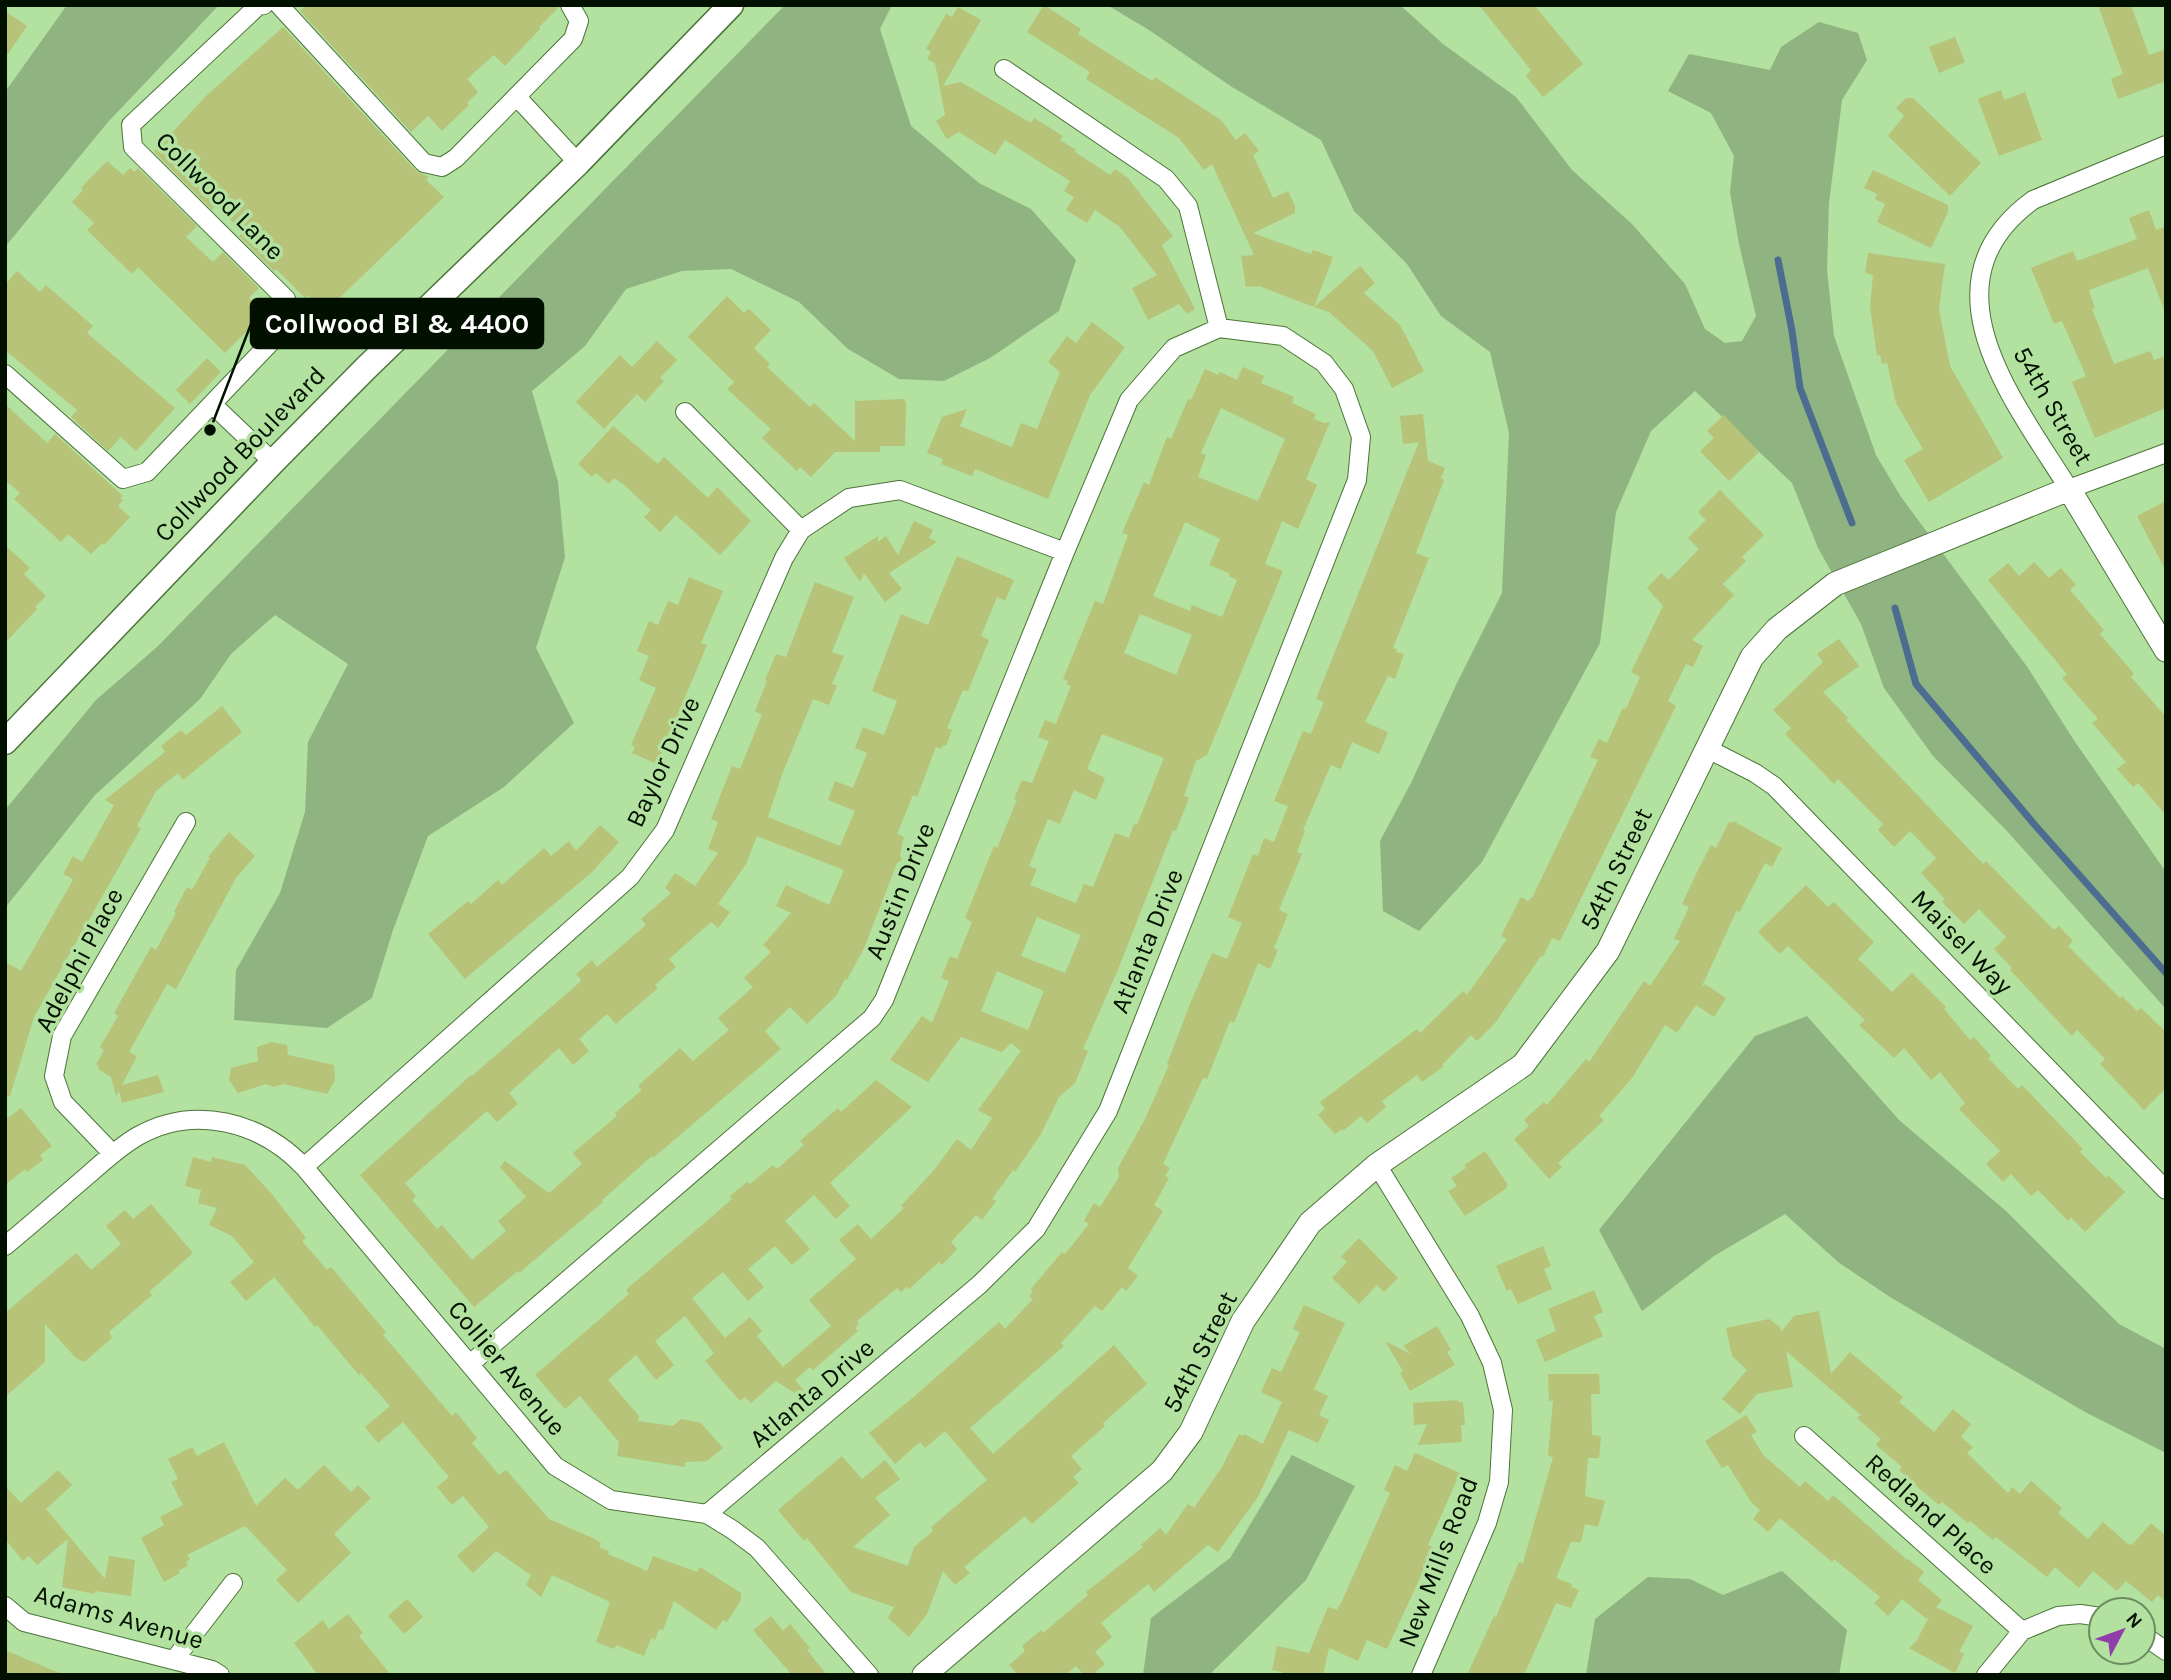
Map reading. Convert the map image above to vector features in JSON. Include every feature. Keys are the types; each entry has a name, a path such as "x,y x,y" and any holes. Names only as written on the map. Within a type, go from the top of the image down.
{"main road":[{"name":"Collwood Boulevard","path":"5,742 273,462 578,163 731,5"}],"street":[{"name":"Collwood Lane","path":"5,374 123,479 147,472 292,320 286,299 133,147 131,125 258,6 264,5"},
{"path":"279,5 424,163 442,167 456,158 573,39 579,21 570,5"},
{"path":"1004,69 1166,179 1188,206 1219,328"},
{"path":"517,97 578,163"},
{"name":"54th Street","path":"924,1675 1162,1471 1191,1432 1243,1321 1310,1223 1377,1165 1523,1065 1608,951 1752,657 1777,629 1835,584 2068,489 1999,376 1982,328 1978,292 1981,274 2000,232 2018,211 2033,200 2166,145"},
{"name":"Austin Drive","path":"470,1364 872,1018 884,1000 1129,400 1174,348 1219,328"},
{"name":"Atlanta Drive","path":"707,1514 979,1285 1036,1229 1108,1111 1357,480 1361,437 1344,388 1324,363 1283,336 1219,328"},
{"path":"212,404 273,462"},
{"path":"685,412 801,530"},
{"path":"2166,453 2068,489 2166,650"},
{"name":"Baylor Drive","path":"304,1167 630,877 665,830 784,558 801,530 849,498 900,490 1065,552"},
{"name":"Maisel Way","path":"1706,748 1774,786 2166,1190"},
{"name":"Adelphi Place","path":"113,1154 63,1102 54,1076 62,1036 187,822"},
{"name":"Collier Avenue","path":"113,1154 140,1135 156,1128 192,1120 213,1120 244,1127 272,1140 304,1167 555,1466 611,1500 707,1514 757,1548 869,1675"},
{"path":"5,1246 113,1154"},
{"name":"New Mills Road","path":"1377,1165 1470,1316 1492,1363 1503,1410 1499,1482 1488,1522 1421,1675"},
{"name":"Redland Place","path":"1804,1436 2022,1631"},
{"path":"174,1660 233,1583"},
{"name":"Adams Avenue","path":"5,1606 24,1622 212,1670 220,1675"},
{"path":"1986,1675 2022,1631 2058,1616 2087,1615"}],"green space":[{"path":"67,5 219,5 108,122 5,247 5,92"},
{"path":"785,5 892,5 880,29 911,126 979,183 1031,209 1076,260 1059,311 990,358 944,381 899,379 848,349 799,302 731,269 682,271 626,289 585,346 532,391 558,482 565,557 536,648 574,723 504,787 428,836 393,930 372,998 327,1028 234,1020 236,970 280,893 305,812 308,742 348,664 275,615 231,654 200,699 95,795 5,908 5,810 96,700 157,647"},
{"path":"1107,5 1400,5 1443,44 1516,97 1572,170 1632,224 1685,284 1705,329 1725,343 1742,341 1756,316 1730,192 1734,156 1711,113 1668,91 1689,54 1770,70 1781,47 1819,22 1858,33 1867,60 1842,100 1829,203 1827,270 1834,336 1876,455 1901,497 2028,668 2075,742 2166,872 2166,1009 2006,830 1933,756 1884,688 1861,624 1818,548 1792,483 1695,391 1651,431 1616,512 1600,643 1482,862 1419,931 1383,911 1380,841 1411,783 1502,593 1509,433 1490,352 1441,316 1407,264 1354,211 1321,140 1232,87 1149,30"},
{"path":"1807,1016 1899,1120 2006,1211 2119,1324 2166,1349 2166,1453 2085,1412 1890,1297 1838,1262 1785,1214 1714,1256 1642,1311 1599,1230 1755,1036"},
{"path":"1292,1455 1355,1486 1306,1580 1209,1675 1143,1675 1151,1618 1230,1558"},
{"path":"1782,1571 1847,1630 1839,1675 1586,1675 1595,1619 1648,1577 1690,1579 1723,1595"}],"building":[{"path":"306,5 559,7 505,66 494,55 467,79 478,92 467,103 469,105 442,131 428,116 411,132 300,11"},
{"path":"1044,5 1081,29 1078,34 1152,81 1155,77 1221,120 1236,140 1245,133 1259,151 1253,155 1273,198 1288,191 1295,206 1295,213 1253,233 1311,254 1313,250 1333,257 1314,307 1259,286 1246,287 1241,256 1254,255 1212,164 1204,170 1179,138 1086,79 1090,72 1027,32"},
{"path":"1479,5 1534,5 1583,64 1543,97 1526,76 1531,70"},
{"path":"2098,5 2131,5 2149,55 2166,49 2166,81 2118,99 2111,79 2123,74"},
{"path":"958,7 981,20 943,86 961,82 1031,123 1034,118 1063,136 1060,140 1110,175 1115,169 1128,178 1173,236 1162,245 1195,309 1187,314 1179,304 1148,320 1132,288 1157,275 1120,227 1095,210 1087,223 1066,210 1074,197 1064,191 1070,181 1005,140 995,155 959,132 947,139 936,121 945,115 935,63 927,59 931,52 926,49 946,14 952,17"},
{"path":"5,11 27,26 5,58"},
{"path":"283,27 416,171 429,177 426,180 444,197 325,312 308,295 305,298 276,269 274,271 239,236 243,232 216,206 212,210 154,152 206,96"},
{"path":"1955,37 1965,62 1939,73 1929,47"},
{"path":"2001,90 2004,100 2025,92 2042,140 1999,156 1978,99"},
{"path":"1906,98 1913,98 1981,163 1950,196 1888,136 1904,116 1896,108"},
{"path":"107,161 123,175 130,168 135,172 138,168 197,226 186,237 213,262 223,252 259,288 249,298 265,313 225,353 138,267 132,274 87,230 94,223 72,202 83,190 81,188"},
{"path":"1873,170 1948,205 1948,212 1931,248 1877,222 1885,204 1875,199 1877,194 1864,188"},
{"path":"2149,210 2156,230 2166,226 2166,309 2148,268 2089,290 2095,308 2092,309 2114,364 2150,351 2154,360 2166,356 2166,408 2095,438 2072,382 2086,376 2062,321 2054,324 2031,268 2073,251 2077,261 2137,239 2129,218"},
{"path":"1868,253 1945,264 1939,309 1950,366 2003,458 1929,502 1904,460 1923,449 1896,403 1887,363 1882,364 1880,355 1877,356 1870,307 1873,275 1865,273"},
{"path":"1360,266 1375,283 1364,293 1400,325 1424,371 1392,388 1373,351 1329,312 1314,307"},
{"path":"17,271 40,292 46,285 93,326 87,333 175,408 136,451 121,437 108,451 71,417 77,410 5,350 5,285"},
{"path":"727,296 744,313 749,309 771,330 754,348 770,364 767,367 810,407 814,403 855,441 855,401 904,399 905,446 880,446 880,452 835,452 811,477 800,467 797,471 762,438 771,429 727,389 734,382 688,337"},
{"path":"1092,322 1125,347 1090,395 1048,499 975,469 972,476 941,464 943,459 927,453 942,417 967,409 960,426 1012,447 1021,423 1037,429 1060,372 1048,362 1067,336 1076,343"},
{"path":"657,341 677,360 660,378 664,381 645,402 637,394 604,429 576,402 620,355 632,367"},
{"path":"207,358 221,372 190,404 176,390"},
{"path":"1243,367 1264,376 1261,383 1294,397 1292,403 1316,414 1314,419 1330,422 1306,479 1317,485 1298,529 1282,521 1265,564 1283,571 1207,755 1196,761 1184,796 1189,798 1176,831 1173,830 1117,972 1083,1049 1088,1051 1075,1083 1059,1097 1041,1134 1015,1172 1013,1170 992,1199 996,1201 982,1220 976,1215 951,1242 957,1249 942,1265 939,1262 909,1289 906,1287 901,1292 897,1288 857,1321 859,1324 855,1328 858,1331 813,1370 810,1367 795,1380 810,1397 807,1401 776,1381 751,1403 745,1397 740,1401 705,1361 714,1353 685,1316 655,1341 674,1365 656,1380 636,1355 608,1380 639,1416 638,1421 673,1426 681,1419 701,1423 723,1448 707,1461 685,1462 685,1467 617,1456 619,1442 580,1396 565,1409 535,1375 629,1294 626,1291 629,1287 732,1199 730,1196 773,1165 777,1169 804,1145 800,1141 838,1108 841,1112 876,1080 912,1107 830,1183 850,1206 836,1219 814,1195 785,1221 810,1249 792,1265 775,1246 748,1269 764,1287 748,1301 723,1272 692,1298 725,1338 750,1317 762,1331 757,1336 783,1367 831,1326 809,1300 856,1259 839,1240 858,1224 871,1239 904,1208 901,1206 934,1170 957,1139 971,1150 992,1118 978,1110 1021,1051 1011,1043 1002,1052 961,1037 928,1082 890,1060 922,1016 932,1023 949,981 941,978 950,956 957,959 972,922 965,918 994,846 997,848 1017,800 1014,799 1022,780 1032,783 1049,741 1038,737 1045,720 1056,724 1071,686 1063,679 1095,601 1103,604 1128,535 1122,533 1144,482 1149,485 1167,437 1171,439 1188,399 1191,400 1205,369 1237,380","holes":["1221,408 1285,439 1258,501 1198,477 1206,455 1201,453","1185,522 1220,539 1209,565 1229,573 1229,576 1237,580 1222,617 1192,605 1190,611 1153,596","1140,614 1192,635 1176,675 1124,653","1102,734 1164,758 1137,825 1134,824 1129,838 1115,833 1093,887 1084,884 1076,903 1030,885 1037,869 1029,866 1048,819 1060,824 1074,790 1096,800 1105,778 1087,769","1037,917 1081,935 1065,973 1021,956","997,971 1044,991 1028,1030 981,1011"]},
{"path":"5,404 47,443 55,434 123,496 118,506 130,517 104,545 102,543 91,554 68,534 61,542 14,499 20,493 5,480"},
{"path":"1423,414 1428,461 1445,468 1441,478 1444,480 1416,553 1429,558 1393,648 1404,654 1395,679 1388,676 1365,722 1388,732 1379,754 1352,742 1341,769 1331,765 1303,830 1305,831 1297,852 1302,854 1279,910 1288,914 1274,948 1278,950 1270,969 1258,963 1234,1023 1230,1021 1207,1079 1203,1078 1163,1164 1170,1168 1165,1176 1169,1178 1154,1205 1163,1211 1128,1268 1138,1276 1126,1291 1122,1287 1102,1311 1095,1306 1061,1343 1064,1346 970,1428 993,1454 1114,1345 1147,1384 1071,1456 1082,1469 1073,1477 1079,1483 1032,1524 1025,1516 964,1567 970,1573 955,1585 943,1571 927,1614 909,1637 888,1618 894,1607 851,1592 807,1538 804,1541 778,1510 842,1456 862,1479 885,1460 900,1479 875,1498 890,1515 853,1547 908,1566 914,1547 933,1531 931,1527 987,1480 945,1431 925,1448 920,1442 895,1464 869,1433 999,1322 1005,1329 1033,1299 1029,1296 1033,1292 1031,1289 1089,1224 1084,1221 1094,1203 1100,1207 1119,1177 1118,1168 1145,1119 1169,1065 1167,1064 1190,1004 1212,953 1227,959 1242,923 1228,917 1253,854 1258,856 1264,838 1274,842 1288,806 1274,801 1303,731 1311,734 1324,702 1316,699 1419,442 1403,444 1400,416"},
{"path":"1724,415 1759,452 1729,481 1700,451 1714,438 1707,431"},
{"path":"613,426 658,464 664,457 708,498 717,487 751,521 720,555 676,515 660,532 644,517 651,510 623,484 614,478 609,484 596,473 592,477 578,464"},
{"path":"1720,490 1764,535 1742,557 1746,561 1723,584 1734,595 1692,640 1703,646 1693,667 1686,664 1668,701 1676,706 1560,941 1552,938 1543,957 1541,956 1495,1023 1477,1041 1471,1035 1443,1067 1422,1082 1417,1075 1382,1101 1386,1107 1367,1123 1361,1116 1335,1134 1318,1115 1325,1109 1320,1102 1417,1029 1420,1033 1463,991 1467,995 1507,939 1501,936 1521,897 1528,901 1533,896 1598,760 1590,757 1599,739 1607,743 1640,677 1631,672 1663,606 1647,588 1661,573 1669,580 1699,549 1688,538 1706,520 1698,512"},
{"path":"2166,501 2166,571 2137,516"},
{"path":"914,521 933,530 929,538 937,542 889,573 902,589 885,602 864,573 860,582 844,558 878,536 878,542 886,536 898,555"},
{"path":"5,545 30,568 24,574 46,596 5,643"},
{"path":"957,556 1014,580 1005,601 997,597 981,636 989,640 968,691 963,690 947,728 952,730 946,746 943,745 941,749 936,747 917,797 913,795 897,834 904,837 900,855 902,860 897,863 865,946 847,980 845,979 836,996 807,1024 790,1007 765,1031 781,1049 653,1158 652,1156 602,1200 603,1202 519,1273 518,1271 474,1307 360,1175 580,982 576,974 592,960 597,967 646,925 641,919 671,893 665,888 675,873 695,886 718,853 708,849 718,822 711,819 732,766 740,769 762,715 755,711 767,681 765,680 776,654 786,657 815,582 854,597 832,652 844,656 832,684 837,686 829,705 813,699 768,817 840,846 855,811 828,800 835,781 853,788 867,753 855,748 863,727 884,735 897,701 872,691 901,614 928,625","holes":["757,836 844,870 829,905 786,885 776,906 791,913 763,945 771,952 744,978 753,987 718,1018 729,1030 693,1061 680,1048 638,1086 642,1090 615,1113 617,1116 573,1153 582,1164 549,1193 505,1161 500,1167 526,1197 498,1221 506,1231 472,1260 442,1225 437,1229 412,1200 416,1196 405,1183 487,1111 497,1122 518,1104 509,1093 559,1048 573,1065 589,1051 579,1039 607,1014 616,1024 658,988 655,985 676,967 669,959 711,922 718,928 730,912 718,904 746,864"]},
{"path":"2034,562 2049,578 2061,568 2076,585 2070,590 2104,630 2100,634 2134,674 2131,677 2166,717 2166,815 2138,783 2133,787 2117,769 2126,762 2092,723 2098,719 2062,678 2067,674 1988,580 2008,563 2019,576"},
{"path":"689,577 723,591 701,643 707,645 678,714 681,715 657,764 632,753 635,747 631,745 656,688 639,680 649,656 637,651 649,621 658,625 668,601 678,605"},
{"path":"1839,639 1859,666 1823,692 1848,718 1846,720 1983,864 1986,861 2054,930 2059,926 2073,941 2068,946 2120,998 2122,996 2137,1011 2141,1008 2166,1032 2166,1088 2144,1110 2100,1064 2105,1059 2077,1030 2072,1036 2010,970 2012,968 1994,949 2006,937 1979,909 1964,924 1942,902 1945,899 1921,873 1936,858 1910,831 1894,847 1878,830 1883,824 1838,779 1834,784 1785,734 1791,728 1773,710 1823,662 1817,654"},
{"path":"222,706 242,732 183,780 178,773 156,791 137,826 141,828 34,1017 10,1096 5,1096 5,962 21,971 73,879 63,874 73,856 82,862 114,805 105,800 165,752 161,746 181,730 186,735"},
{"path":"1733,821 1782,848 1772,867 1765,863 1739,913 1737,910 1701,988 1705,984 1726,998 1714,1017 1696,1005 1677,1033 1665,1025 1632,1078 1599,1116 1604,1120 1558,1163 1562,1167 1549,1179 1514,1139 1529,1126 1524,1120 1544,1102 1547,1105 1586,1059 1589,1062 1644,981 1650,986 1680,941 1674,939 1689,907 1682,904 1699,868 1711,845 1716,848 1729,822"},
{"path":"600,825 619,842 592,872 465,979 428,934 468,901 471,904 498,880 502,885 544,848 551,856 569,841 576,851"},
{"path":"229,832 255,856 236,878 176,989 167,984 129,1052 137,1056 122,1085 158,1075 164,1092 122,1103 119,1091 116,1096 111,1077 96,1065 104,1050 100,1047 118,1016 114,1013 151,947 156,950 187,887 192,890 210,858 208,857"},
{"path":"1806,885 1828,907 1834,902 1874,942 1858,959 1892,992 1912,973 1946,1007 1944,1009 1970,1040 1974,1037 1991,1056 1988,1058 2018,1089 2022,1085 2083,1149 2080,1152 2106,1178 2108,1175 2125,1192 2085,1232 2071,1217 2068,1221 2038,1190 2031,1196 2011,1174 2003,1182 1986,1164 2000,1151 1959,1109 1965,1103 1940,1072 1931,1080 1904,1048 1894,1058 1859,1025 1865,1020 1788,946 1780,954 1758,932"},
{"path":"272,1042 287,1045 288,1055 334,1065 335,1080 327,1094 283,1084 274,1087 266,1084 238,1093 229,1080 231,1068 258,1061 257,1047"},
{"path":"21,1108 52,1146 40,1155 43,1160 27,1172 25,1169 5,1185 5,1120"},
{"path":"1485,1151 1508,1185 1465,1216 1448,1191 1457,1186 1451,1178"},
{"path":"193,1157 211,1162 212,1157 245,1165 306,1238 302,1241 327,1270 331,1267 386,1332 383,1335 452,1416 456,1412 477,1438 472,1443 499,1475 506,1470 549,1519 595,1539 601,1543 599,1547 609,1551 608,1554 647,1571 653,1556 697,1572 700,1567 741,1593 741,1600 727,1622 723,1620 716,1630 674,1601 663,1630 659,1629 655,1640 651,1638 644,1656 616,1645 614,1649 596,1642 610,1602 552,1575 541,1597 526,1585 531,1575 496,1551 473,1573 457,1556 489,1527 463,1496 452,1505 437,1487 449,1477 403,1422 378,1443 365,1427 390,1406 361,1373 359,1375 317,1325 315,1327 274,1277 246,1301 230,1282 254,1262 232,1236 209,1225 217,1208 198,1203 201,1190 185,1186"},
{"path":"151,1204 193,1253 149,1292 152,1295 109,1332 112,1338 84,1362 76,1358 45,1324 45,1362 5,1397 5,1313 76,1253 91,1270 121,1244 106,1226 125,1210 133,1219"},
{"path":"1359,1238 1398,1278 1384,1292 1377,1285 1359,1304 1332,1278 1347,1262 1341,1257"},
{"path":"1543,1246 1551,1266 1544,1269 1552,1289 1518,1304 1511,1289 1507,1291 1496,1266"},
{"path":"1594,1290 1603,1312 1594,1316 1603,1336 1545,1362 1536,1340 1556,1331 1548,1309"},
{"path":"1304,1305 1345,1323 1314,1389 1328,1396 1319,1415 1329,1420 1318,1443 1289,1430 1258,1497 1218,1552 1208,1545 1154,1592 1148,1584 1101,1623 1112,1637 1095,1652 1105,1664 1092,1675 1084,1675 1076,1666 1065,1675 1018,1675 1009,1665 1025,1651 1022,1646 1041,1630 1043,1633 1088,1595 1086,1592 1143,1547 1141,1545 1160,1528 1166,1535 1188,1504 1194,1508 1222,1467 1239,1434 1263,1444 1282,1402 1261,1392 1272,1368 1281,1372 1300,1332 1293,1329"},
{"path":"1819,1311 1831,1374 1850,1352 1903,1397 1899,1402 1934,1432 1953,1409 1971,1424 1961,1437 1973,1447 1967,1453 2008,1493 2012,1487 2020,1494 2031,1481 2062,1508 2058,1513 2088,1539 2103,1522 2132,1545 2151,1523 2166,1536 2166,1602 2158,1595 2145,1596 2126,1581 2117,1591 2093,1571 2079,1588 2055,1567 2047,1577 1996,1537 1993,1540 1970,1521 1968,1523 1942,1502 1939,1505 1921,1490 1899,1470 1902,1467 1876,1445 1881,1439 1857,1418 1861,1415 1786,1351 1793,1387 1757,1394 1740,1414 1722,1399 1747,1370 1732,1356 1726,1328 1769,1319 1780,1327 1781,1332 1794,1316"},
{"path":"1437,1326 1451,1350 1447,1352 1455,1365 1410,1391 1400,1373 1403,1371 1385,1341 1411,1354 1403,1346"},
{"path":"1548,1374 1599,1374 1600,1394 1591,1394 1592,1435 1601,1436 1599,1458 1588,1458 1585,1496 1605,1501 1598,1527 1585,1524 1581,1542 1571,1542 1556,1578 1579,1590 1571,1608 1556,1603 1524,1675 1467,1675 1519,1562 1523,1563 1553,1457 1548,1456 1553,1400 1549,1401"},
{"path":"1463,1402 1465,1425 1461,1425 1462,1442 1418,1445 1427,1424 1414,1425 1413,1403"},
{"path":"1746,1415 1757,1432 1751,1435 1763,1455 1800,1487 1805,1481 1828,1501 1833,1495 1924,1572 1918,1580 1942,1600 1936,1607 1973,1626 1959,1652 1964,1654 1955,1673 1909,1648 1916,1642 1930,1615 1927,1619 1902,1599 1888,1616 1874,1603 1880,1597 1834,1559 1832,1562 1780,1518 1768,1532 1753,1519 1760,1510 1751,1502 1728,1465 1722,1468 1705,1441"},
{"path":"224,1442 256,1506 285,1478 298,1490 324,1465 351,1492 358,1485 371,1498 334,1534 351,1553 298,1603 276,1580 287,1570 245,1526 187,1555 190,1559 186,1562 188,1566 164,1582 141,1538 164,1525 160,1517 183,1505 171,1482 178,1479 168,1459 192,1447 197,1456"},
{"path":"1415,1453 1460,1473 1428,1545 1434,1548 1387,1649 1367,1640 1358,1661 1329,1648 1323,1675 1282,1675 1282,1672 1272,1670 1277,1646 1309,1653 1328,1607 1337,1610 1341,1603 1390,1493 1384,1490 1395,1465 1407,1471"},
{"path":"58,1470 72,1485 46,1509 105,1579 109,1556 135,1560 131,1596 95,1591 94,1594 62,1587 68,1539 37,1565 29,1556 23,1561 5,1539 5,1486 21,1503"},
{"path":"407,1599 423,1617 404,1634 388,1616"},
{"path":"348,1614 363,1633 359,1636 391,1675 318,1675 294,1643 323,1620 329,1629"},
{"path":"771,1616 783,1631 790,1624 827,1675 792,1675 753,1630"},
{"path":"5,1650 64,1675 5,1675"}],"waterway":[{"path":"1778,260 1800,388 1852,523"},
{"path":"1895,608 1916,684 2034,824 2166,973"}],"place":[{"name":"Collwood Bl & 4400","path":"210,430"}]}
